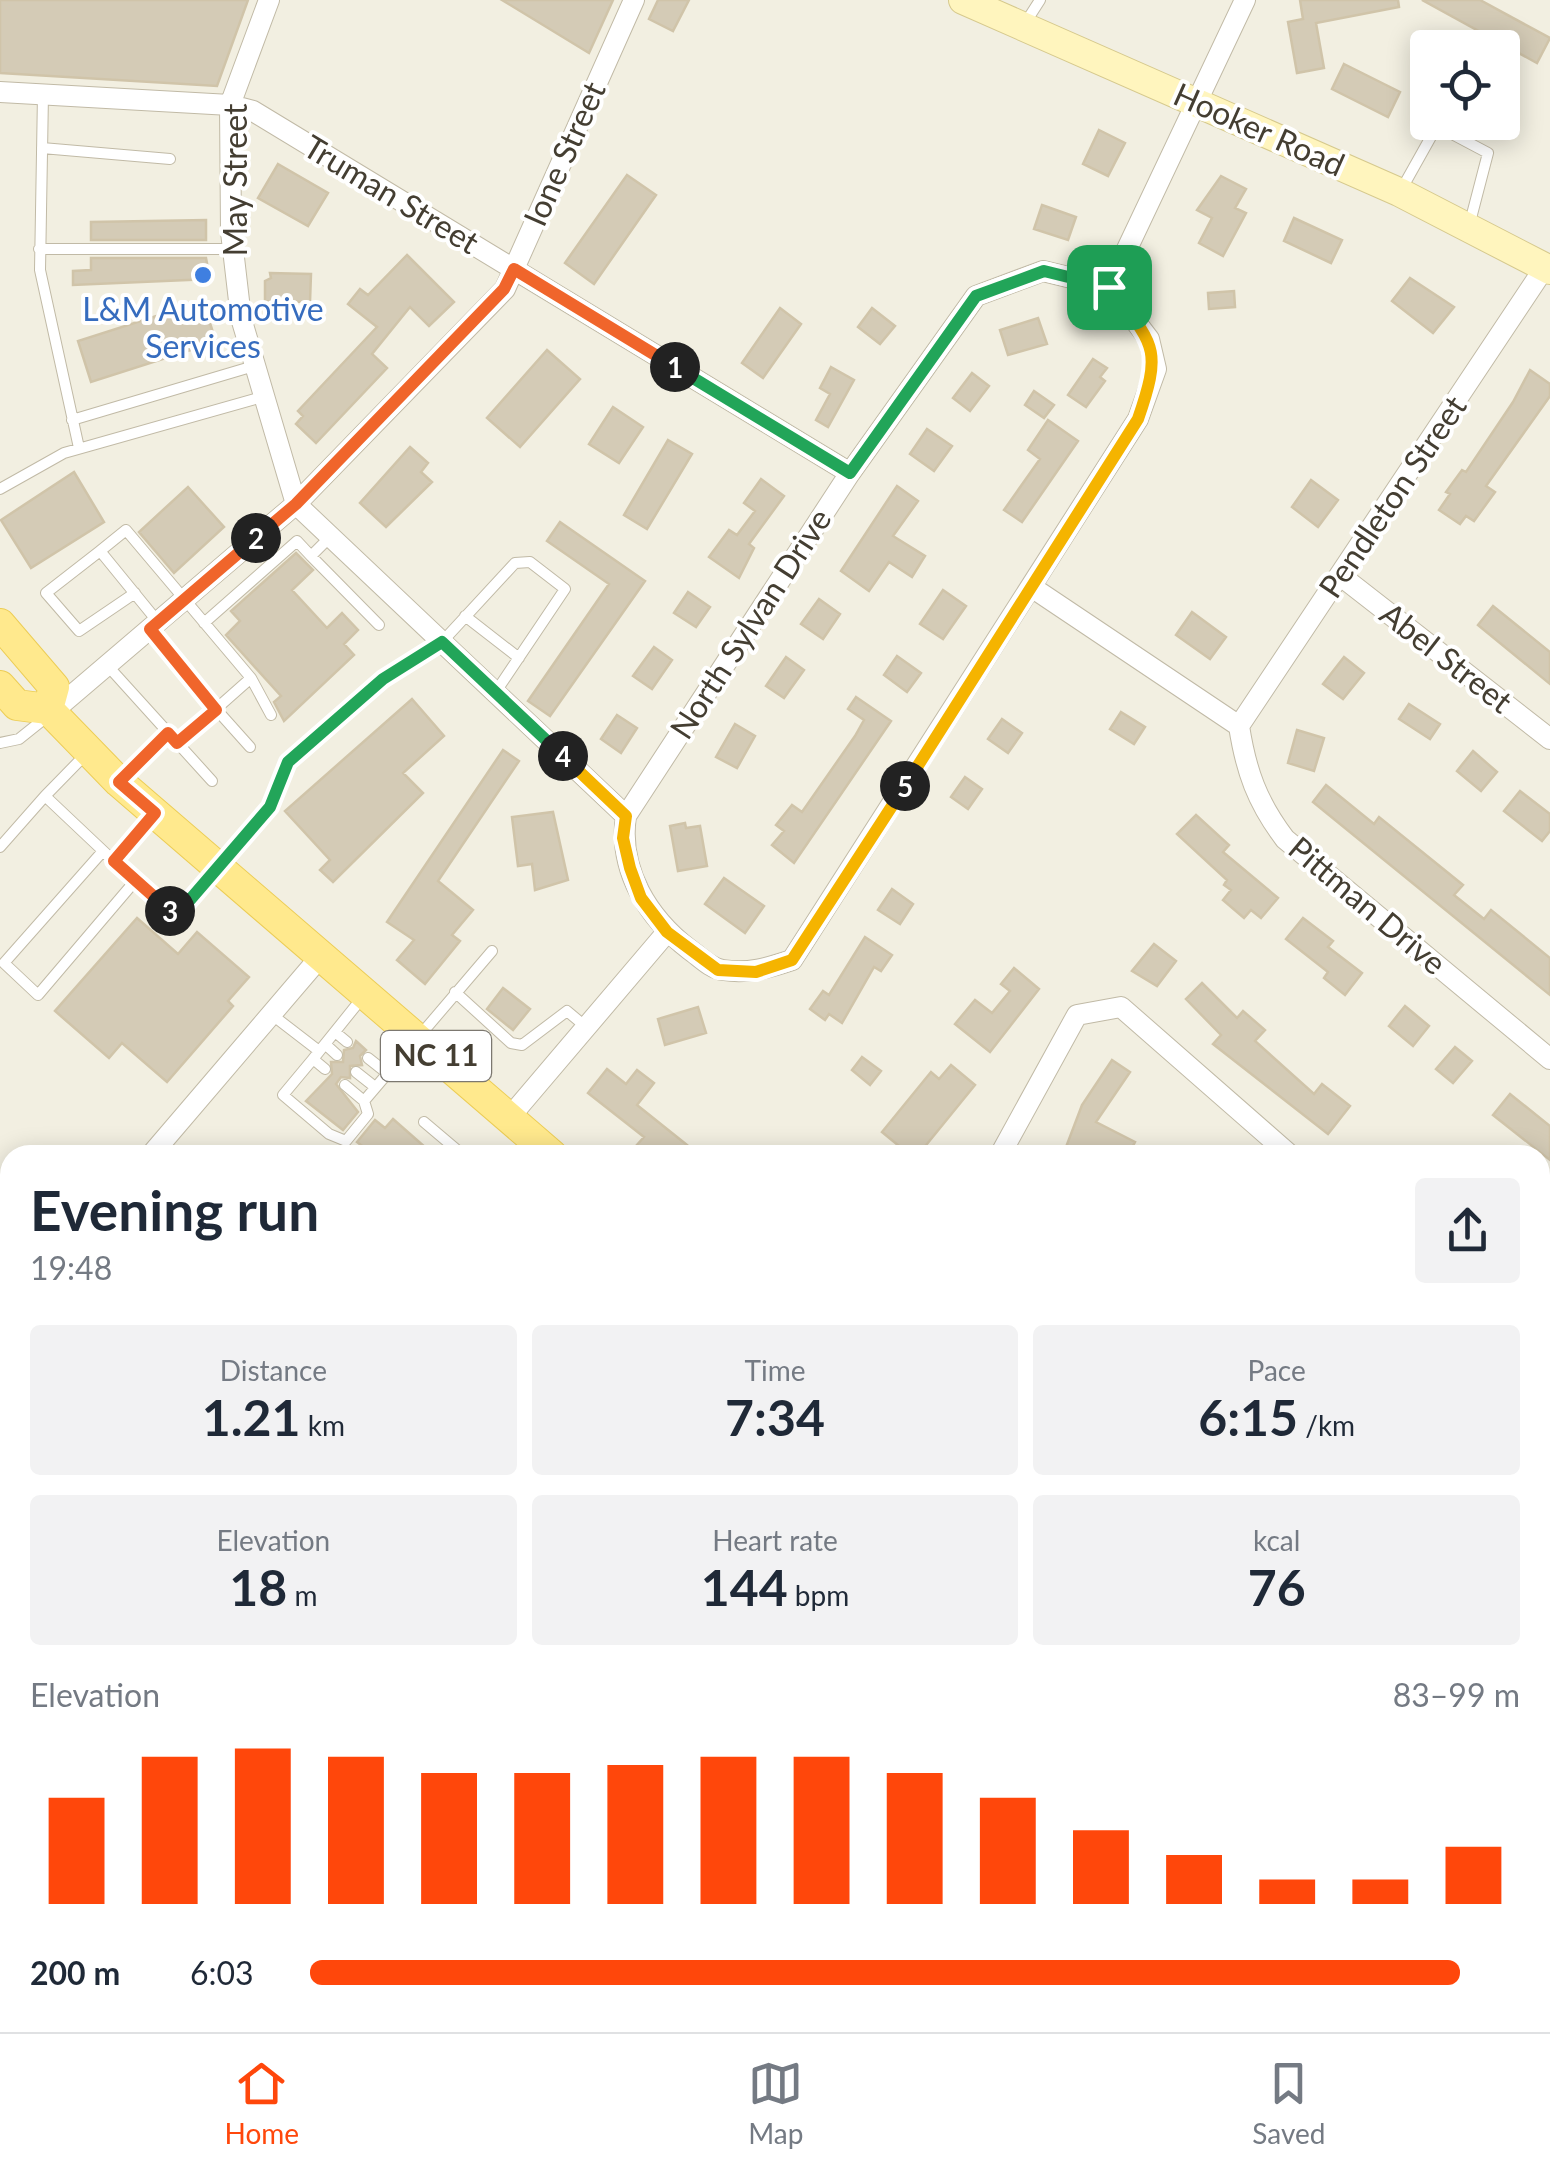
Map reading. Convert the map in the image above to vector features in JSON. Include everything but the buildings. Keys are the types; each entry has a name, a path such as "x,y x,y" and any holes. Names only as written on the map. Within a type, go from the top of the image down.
{"main road":[{"name":"Hooker Road","path":"963,0 1399,192 1548,266"},
{"name":"NC 11","path":"4,622 54,687 50,711"},
{"name":"NC 11","path":"0,686 16,705 50,711 119,782 540,1145"}],"street":[{"name":"May Street","path":"269,0 230,105 232,249 241,318 296,504 626,816"},
{"name":"Ione Street","path":"50,711 296,504 504,289 634,0"},
{"path":"626,816 623,838 630,868 641,898 667,932 718,970 756,972 792,960 1138,419 1156,369 1149,339 1109,287 1245,0"},
{"name":"Truman Street","path":"0,92 230,105 253,110 850,473"},
{"name":"Pendleton Street","path":"1239,726 1548,266"},
{"name":"North Sylvan Drive","path":"626,816 850,473 976,296 1044,271 1109,287"},
{"name":"Abel Street","path":"1341,576 1550,739"},
{"path":"1033,588 1239,726"},
{"name":"Pittman Drive","path":"1239,726 1246,773 1262,808 1284,839 1550,1059"},
{"path":"509,1118 667,932"},
{"path":"160,1145 321,956"},
{"path":"1014,1145 1076,1015 1121,1007 1279,1145"}],"lane":[{"path":"1023,26 1040,0"},
{"path":"43,94 39,249 49,324 79,448"},
{"path":"1399,192 1437,126 1488,153 1468,226"},
{"path":"42,148 170,160"},
{"path":"39,249 232,249"},
{"path":"72,420 254,366"},
{"path":"0,489 79,448 262,397"},
{"path":"135,594 79,631 46,593 126,530 251,678 270,715"},
{"path":"312,556 331,536"},
{"path":"204,623 297,541 378,625"},
{"path":"100,551 216,710 250,747"},
{"path":"337,582 358,562"},
{"path":"44,796 176,916 270,807 288,762 383,679 442,642 515,562 530,562 562,583 562,599 494,693"},
{"path":"465,616 519,658"},
{"path":"107,665 212,781"},
{"path":"177,743 251,678"},
{"path":"0,731 4,743 50,711"},
{"path":"119,782 168,733"},
{"path":"0,847 88,752"},
{"path":"114,861 155,813"},
{"path":"102,851 2,960 38,995 135,881"},
{"path":"364,1100 492,951"},
{"path":"455,992 511,1044 522,1045 567,1011 586,1027"},
{"path":"346,1085 364,1100 368,1114 346,1142 328,1134 283,1095 365,994"},
{"path":"271,1014 319,1052 336,1055"},
{"path":"334,1032 347,1042"},
{"path":"319,1052 325,1069"},
{"path":"368,1058 386,1073"},
{"path":"356,1072 375,1087"},
{"path":"424,1122 451,1145"}],"place":[{"name":"L&M Automotive Services","path":"203,275"}],"route":[{"path":"514,269 850,473 976,296 1044,271 1109,287 1149,339 1156,369 1138,419 792,960 756,972 718,970 667,932 641,898 630,868 623,838 626,816 442,642 383,679 288,762 270,807 176,916 114,861 155,813 119,782 168,733 177,743 216,710 150,629 296,504 504,289 514,269"}]}
